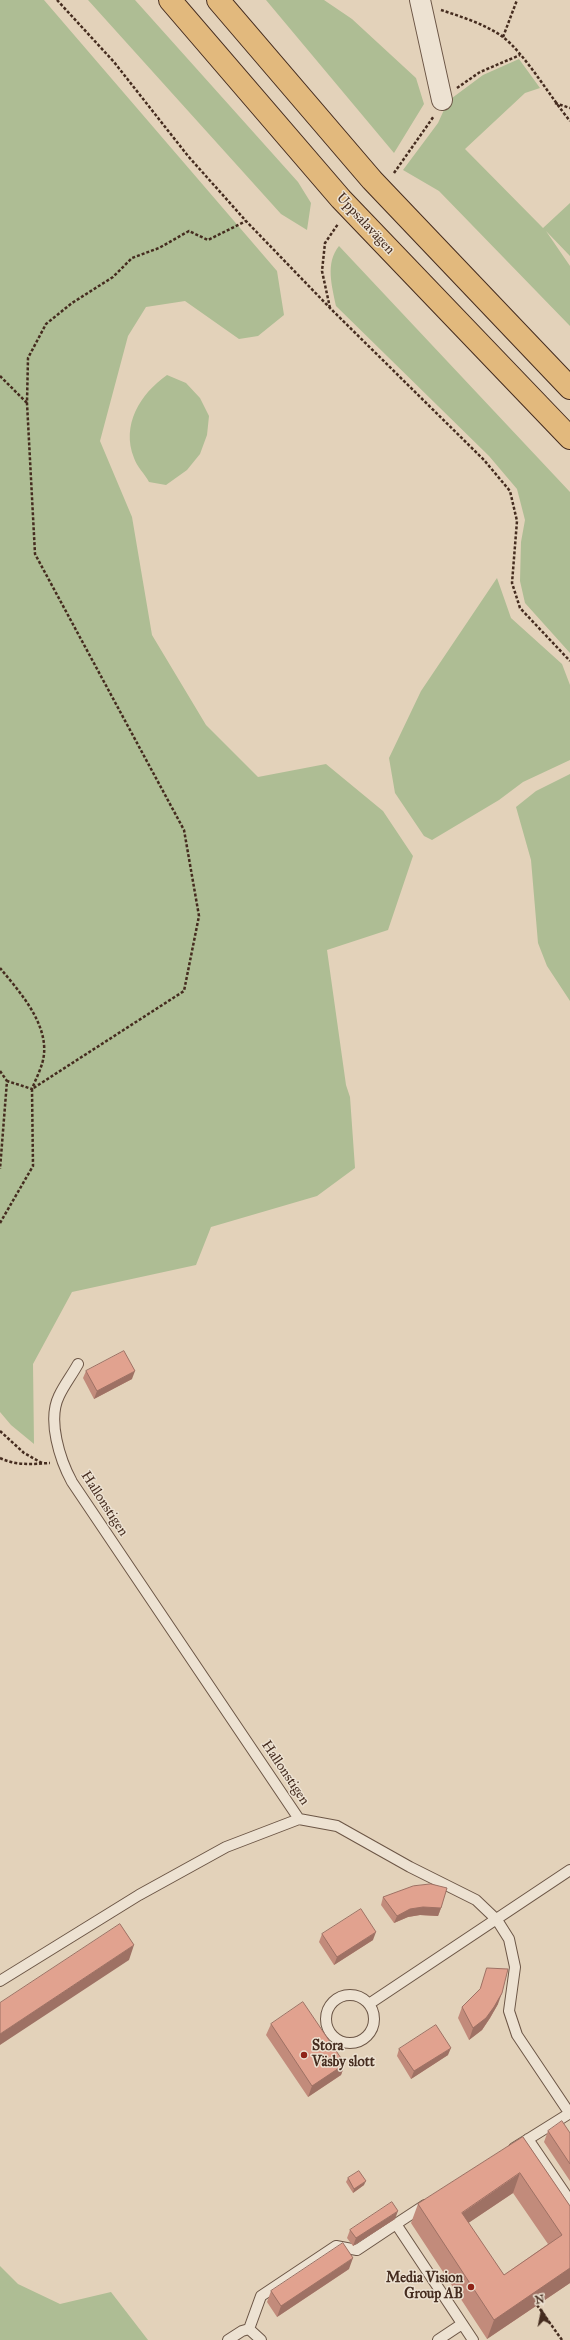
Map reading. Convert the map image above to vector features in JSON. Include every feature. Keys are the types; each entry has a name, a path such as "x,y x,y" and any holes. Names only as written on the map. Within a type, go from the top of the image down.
{"highway":[{"name":"Uppsalavägen","path":"170,0 341,199 570,438"},
{"path":"218,0 372,180 570,388"}],"street":[{"path":"420,1 442,100"}],"lane":[{"name":"Hallonstigen","path":"78,1364 58,1398 54,1426 61,1462 72,1482 299,1819 337,1826 410,1867 476,1900 496,1920 509,1939 515,1967 509,2011 517,2035 570,2113"},
{"path":"0,1981 139,1895 226,1847 299,1819"},
{"path":"369,2004 570,1870"},
{"path":"355,1996 369,2004 372,2010 373,2024 367,2036 355,2042 341,2041 330,2032 326,2016 333,2002 340,1998 355,1996"},
{"path":"509,2152 570,2113"},
{"path":"528,2139 570,2201"},
{"path":"250,2329 260,2296 336,2246 357,2250 436,2199"},
{"path":"396,2224 474,2340"},
{"path":"438,2340 462,2324"},
{"path":"228,2340 242,2331 250,2329"},
{"path":"250,2329 261,2340"}],"path":[{"path":"56,0 114,62 188,156 246,221 330,308 484,460 510,491 517,521 512,583 520,608 570,661"},
{"path":"503,37 516,0"},
{"path":"420,1 470,20 503,37 520,55 570,121"},
{"path":"555,103 570,108"},
{"path":"6,1081 32,1089 184,991 199,916 184,830 35,554 27,403 28,358 46,324 72,303 113,277 132,258 159,248 189,231 208,240 246,221"},
{"path":"330,308 322,271 326,243 338,224"},
{"path":"0,376 27,403"},
{"path":"0,968 18,990 40,1025 44,1054 32,1089 33,1166 0,1223"},
{"path":"0,1071 6,1081 0,1169"},
{"path":"0,1431 24,1453 43,1463"},
{"path":"0,1458 11,1463 61,1462"},
{"path":"537,2305 562,2340"}],"green space":[{"path":"0,0 44,0 277,271 284,315 258,336 239,339 185,301 146,307 128,336 100,441 132,517 152,635 206,725 258,777 326,764 383,811 413,856 388,930 327,950 346,1085 350,1097 355,1168 317,1196 211,1227 196,1265 72,1292 33,1364 34,1444 11,1425 0,1412"},
{"path":"88,0 135,0 298,182 311,203 307,230 281,214"},
{"path":"266,0 324,0 352,19 416,78 424,104 394,153"},
{"path":"519,59 540,88 525,93 465,149 543,228 570,203 570,256 546,231 570,266 570,326 439,191 403,170 438,123 448,101 483,75"},
{"path":"339,246 570,492 570,653 525,603 520,581 521,542 525,520 517,489 489,456 336,306 331,267 332,260"},
{"path":"167,375 186,383 200,398 209,416 207,435 200,454 187,470 166,485 149,482 134,458 130,434 132,422 141,401 157,383"},
{"path":"497,578 511,618 562,664 570,685 570,760 523,782 499,800 432,840 424,836 395,793 389,758 421,691"},
{"path":"570,774 570,1001 547,966 538,943 531,860 516,807 536,791"},
{"path":"0,2266 18,2284 60,2304 111,2292 148,2340 0,2340"}],"building":[{"path":"124,1351 135,1371 97,1391 86,1371"},
{"path":"431,1884 447,1888 441,1908 423,1907 410,1909 397,1916 383,1897 413,1886"},
{"path":"361,1909 376,1932 337,1957 322,1934"},
{"path":"120,1924 134,1945 0,2034 0,2003"},
{"path":"487,1968 508,1969 502,1993 494,2007 486,2018 473,2028 462,2007 480,1989"},
{"name":"Stora Väsby slott","path":"303,2002 345,2064 312,2086 271,2024"},
{"path":"436,2025 451,2048 414,2071 399,2049"},
{"path":"562,2121 570,2133 570,2164 548,2131"},
{"path":"523,2137 570,2206 570,2268 494,2320 418,2204","holes":["520,2173 562,2235 504,2275 462,2213"]},
{"path":"359,2171 366,2181 354,2189 348,2178"},
{"path":"392,2202 398,2211 356,2238 350,2230"},
{"path":"343,2243 353,2258 281,2306 271,2291"}],"place":[{"name":"Stora Väsby slott","path":"304,2055"},
{"name":"Media Vision Group AB","path":"471,2287"}]}
